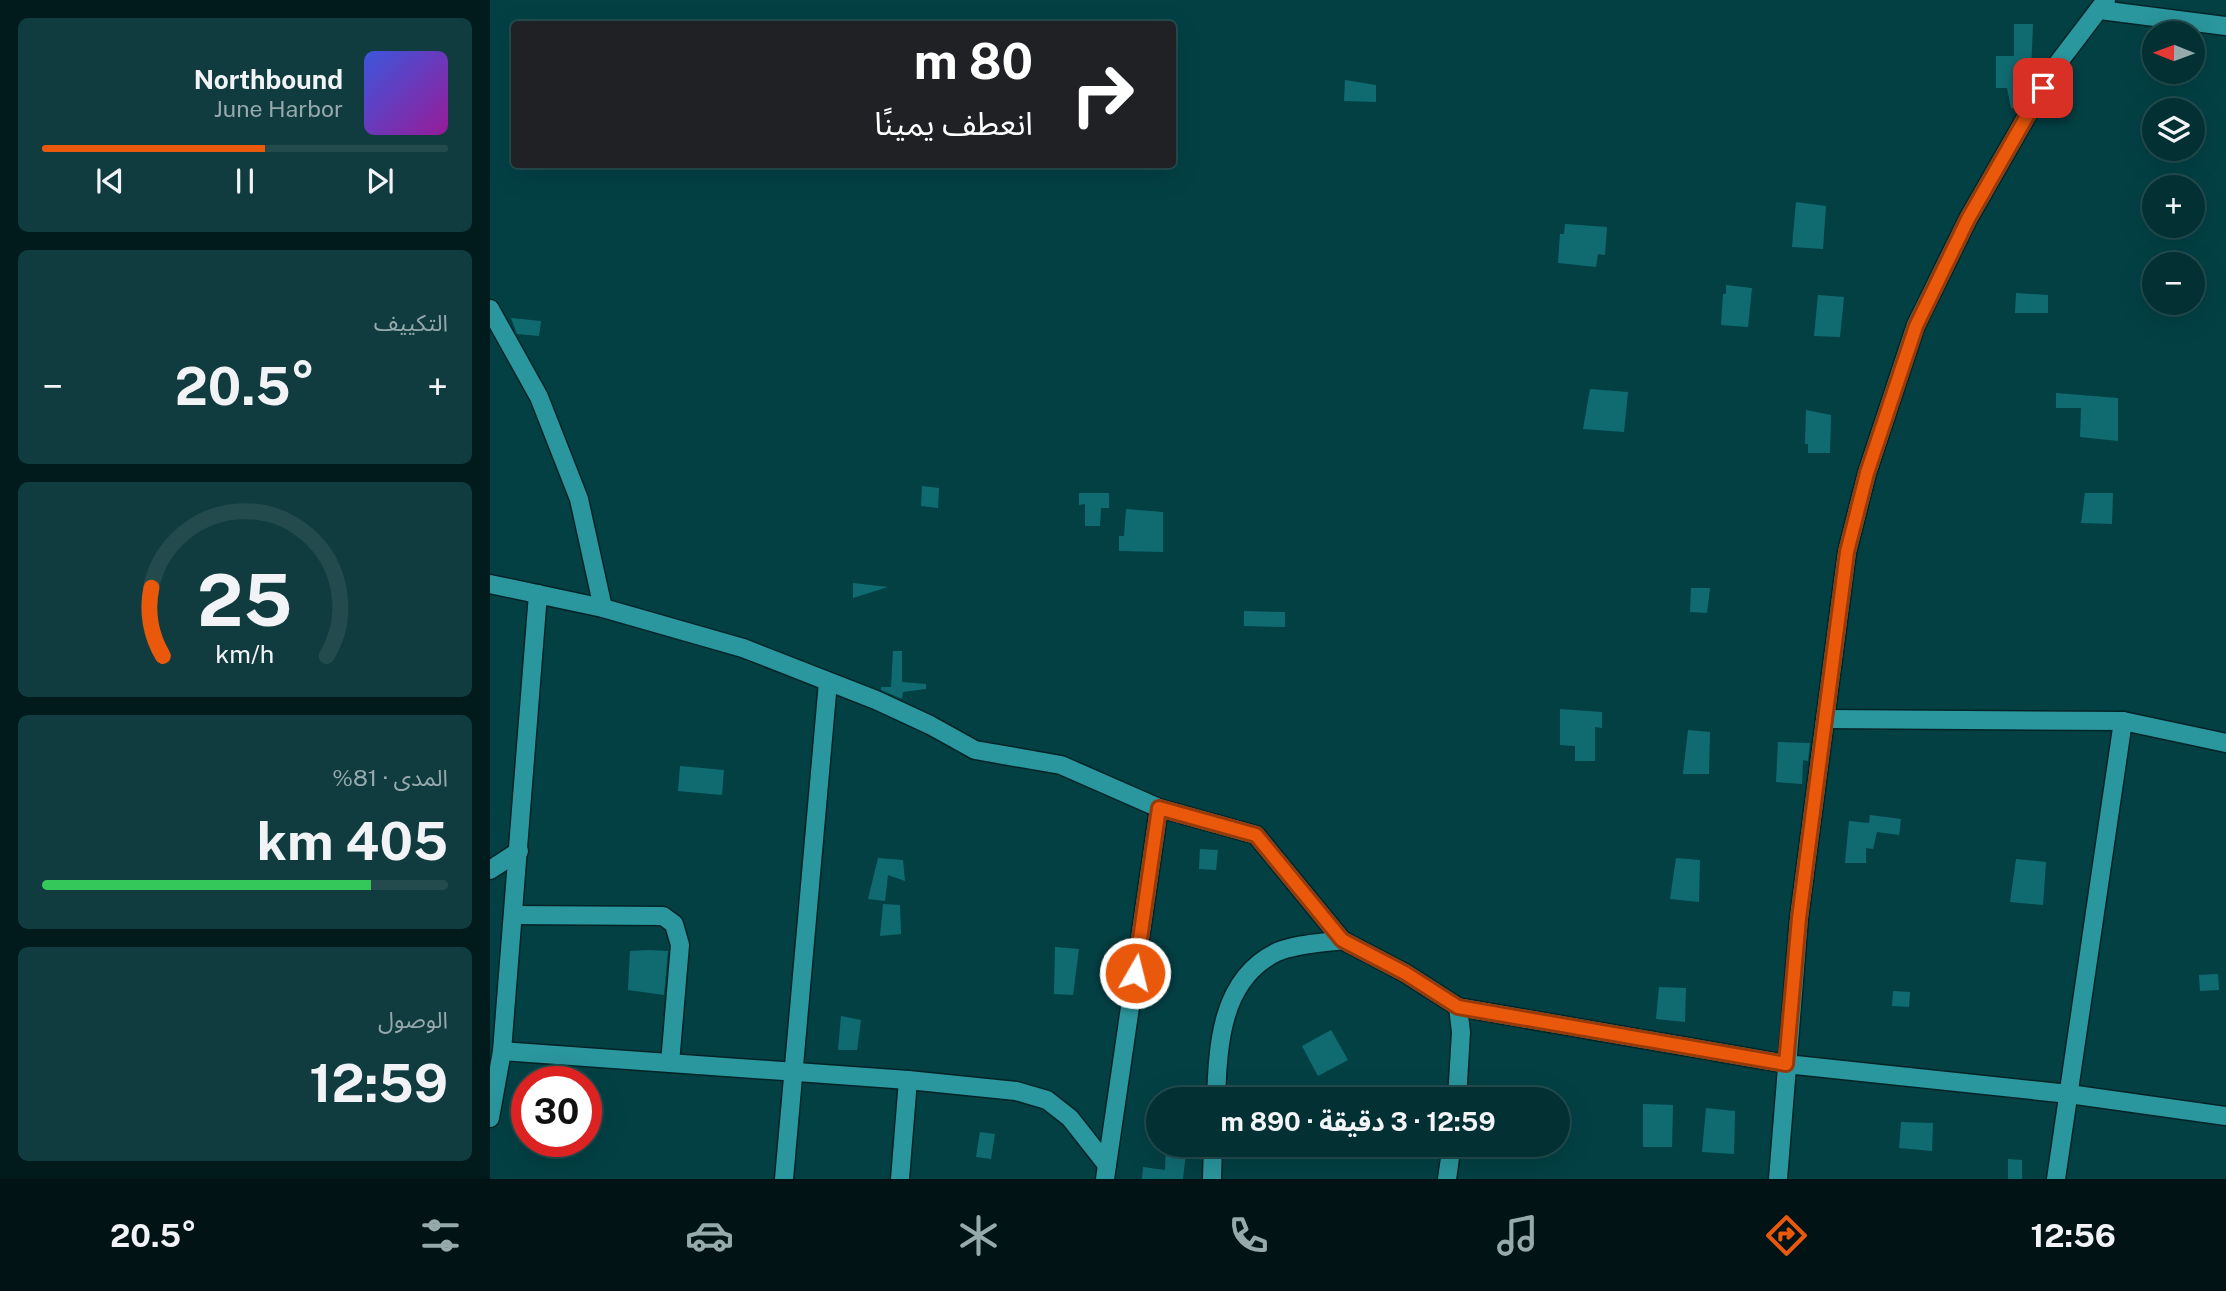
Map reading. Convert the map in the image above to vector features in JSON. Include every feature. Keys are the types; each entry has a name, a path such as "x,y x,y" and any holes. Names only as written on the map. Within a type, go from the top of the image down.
{"street":[{"path":"1778,1179 1792,977 1847,552 1867,473 1916,326 1968,219 2055,67 2103,5 2226,26"},
{"path":"490,309 540,397 579,499 603,608"},
{"path":"490,584 603,608 743,648 930,725 975,750 1061,765 1159,808 1256,835 1342,940 1405,973 1458,1007 1786,1064 2069,1094 2226,1116"},
{"path":"490,1118 502,1051 538,594"},
{"path":"784,1179 828,682"},
{"path":"1825,719 2123,721 2226,743"},
{"path":"2056,1179 2123,721"},
{"path":"1106,1172 1159,808"},
{"path":"490,870 519,851"},
{"path":"513,915 663,916 674,924 680,944 670,1063"},
{"path":"1217,1087 1222,1029 1234,995 1249,971 1279,951 1342,940"},
{"path":"1458,1007 1461,1032 1458,1087"},
{"path":"502,1051 908,1080 1016,1091 1047,1100 1070,1118 1106,1172"},
{"path":"900,1179 908,1080"},
{"path":"1212,1179 1213,1157"},
{"path":"1447,1179 1450,1157"}],"building":[{"path":"2014,24 2033,24 2031,73 2026,73 2025,96 2018,108 2011,108 2007,88 1996,88 1996,56 2014,56"},
{"path":"1345,80 1376,85 1376,102 1344,101"},
{"path":"1796,202 1826,206 1823,249 1792,247"},
{"path":"1565,224 1607,227 1605,255 1598,254 1596,267 1558,263 1560,234 1564,234"},
{"path":"1726,285 1752,288 1748,327 1721,325"},
{"path":"2016,293 2048,295 2048,313 2015,313"},
{"path":"1818,295 1844,297 1840,337 1814,336"},
{"path":"511,318 541,321 539,336 517,334"},
{"path":"1590,389 1628,392 1624,432 1583,429"},
{"path":"2056,393 2118,398 2118,441 2080,437 2081,408 2056,408"},
{"path":"1806,410 1831,415 1830,453 1808,453 1808,444 1805,444"},
{"path":"922,486 939,488 938,508 921,506"},
{"path":"1079,493 1109,493 1109,508 1101,508 1100,526 1085,526 1085,504 1079,505"},
{"path":"2085,493 2113,493 2112,524 2081,523"},
{"path":"1126,509 1163,512 1163,552 1119,551 1119,536 1124,536"},
{"path":"853,583 888,587 853,598"},
{"path":"1691,588 1710,588 1707,613 1690,612"},
{"path":"1244,611 1285,612 1285,627 1244,626"},
{"path":"893,651 902,651 902,682 926,684 926,689 903,692 902,699 881,690 881,687 891,687"},
{"path":"1560,709 1602,712 1602,728 1595,727 1595,761 1575,761 1575,746 1560,745"},
{"path":"1688,730 1710,732 1709,774 1683,774"},
{"path":"1778,742 1810,743 1808,761 1803,760 1802,784 1776,782"},
{"path":"680,766 724,770 722,795 678,791"},
{"path":"1870,815 1901,819 1899,835 1877,832 1873,849 1866,848 1866,863 1845,863 1849,821 1869,823"},
{"path":"1200,849 1218,850 1216,870 1199,869"},
{"path":"878,858 903,860 905,881 888,875 885,901 868,899"},
{"path":"1676,858 1700,860 1699,902 1670,899"},
{"path":"2016,859 2046,862 2043,905 2010,902"},
{"path":"883,904 900,905 901,934 880,936"},
{"path":"1055,947 1079,949 1073,995 1054,994"},
{"path":"630,951 668,951 664,995 628,990"},
{"path":"2218,974 2219,990 2200,991 2199,975"},
{"path":"1659,987 1686,988 1685,1022 1656,1019"},
{"path":"1893,991 1910,992 1909,1007 1892,1006"},
{"path":"841,1016 861,1020 857,1050 838,1050"},
{"path":"1331,1030 1348,1060 1318,1076 1302,1046"},
{"path":"1643,1104 1673,1105 1672,1147 1643,1147"},
{"path":"1706,1108 1735,1111 1734,1154 1702,1152"},
{"path":"1901,1122 1933,1123 1932,1151 1899,1148"},
{"path":"980,1132 995,1134 991,1159 976,1157"},
{"path":"1166,1157 1186,1157 1183,1179 1142,1179 1143,1167 1165,1170"},
{"path":"2008,1159 2022,1160 2022,1179 2008,1179"}],"route":[{"path":"1135,973 1159,808 1256,835 1342,940 1405,973 1458,1007 1786,1064 1799,918 1847,552 1867,473 1916,326 1968,219 2043,88"}]}
